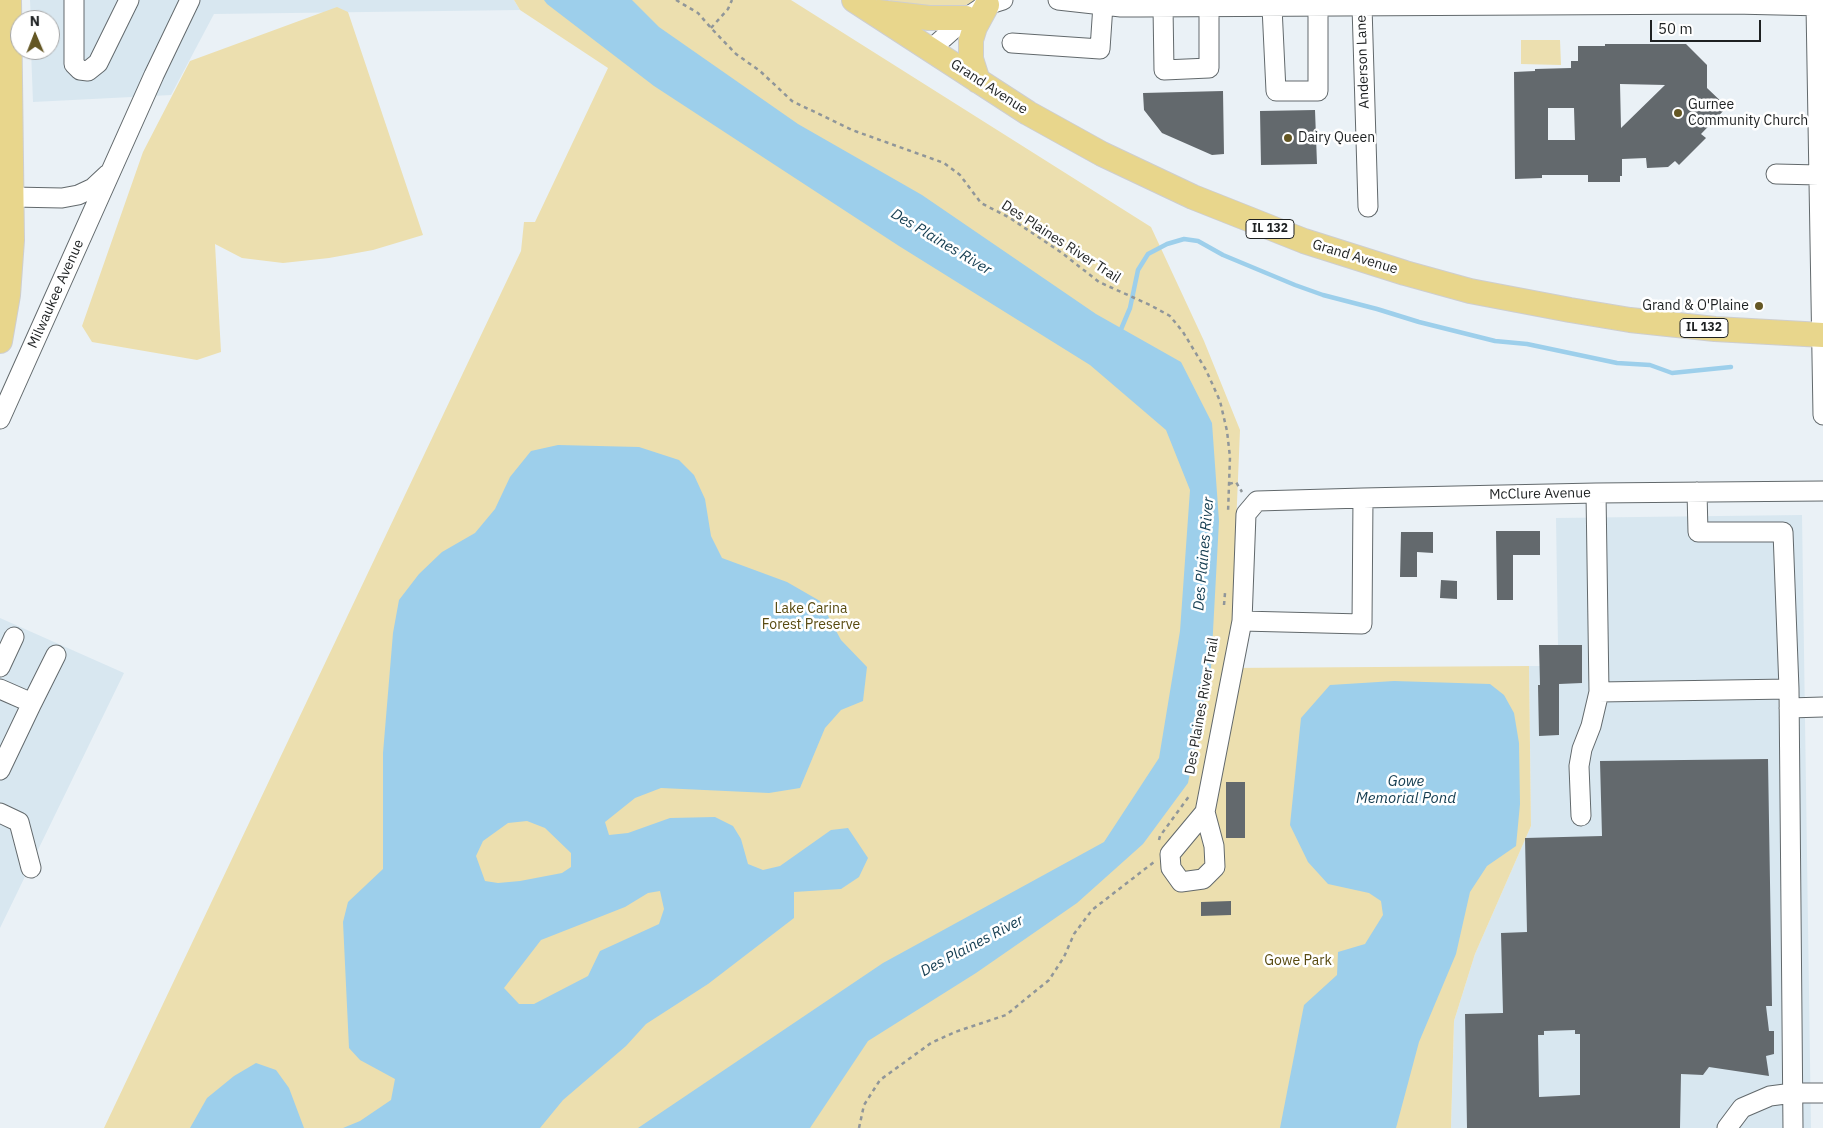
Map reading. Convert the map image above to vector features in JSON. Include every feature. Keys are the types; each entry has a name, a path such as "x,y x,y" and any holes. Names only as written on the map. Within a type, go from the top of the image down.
{"main road":[{"path":"978,81 971,59 971,40 975,27 995,3"},
{"path":"863,5 929,18 966,18"},
{"name":"Grand Avenue","path":"863,5 1028,113 1102,154 1193,197 1304,241 1405,273 1470,290 1570,310 1630,320 1715,329 1822,335"},
{"path":"0,341 11,265 13,196 6,14"}],"street":[{"path":"74,0 74,64 80,70 88,71 98,63 129,0"},
{"path":"1058,0 1103,5 1163,7 1272,7 1292,3 1318,6 1565,2 1819,4 1823,415"},
{"name":"Milwaukee Avenue","path":"0,419 154,76 185,2"},
{"path":"931,50 966,18 995,3"},
{"path":"1012,43 1100,48 1103,5"},
{"path":"1272,7 1276,91 1318,91 1318,6"},
{"name":"Anderson Lane","path":"1362,6 1368,207"},
{"path":"1163,7 1164,70 1210,68 1209,7"},
{"path":"1776,174 1820,166"},
{"name":"Milwaukee Avenue","path":"13,196 62,198 78,195 93,188 112,170"},
{"name":"McClure Avenue","path":"1242,621 1246,514 1257,501 1596,493 1823,491"},
{"path":"1697,492 1698,532 1783,532 1789,688 1793,1128"},
{"path":"1581,816 1580,766 1582,749 1591,726 1600,692 1596,493"},
{"path":"1205,812 1242,621 1362,624 1363,498"},
{"path":"0,667 14,637"},
{"path":"0,770 56,656"},
{"path":"1600,692 1789,688"},
{"path":"0,689 32,703"},
{"path":"1789,708 1823,707"},
{"path":"0,814 19,822 31,868"},
{"path":"1727,1128 1742,1108 1770,1096 1793,1093 1823,1093"},
{"path":"1747,1106 1747,1128"}],"path":[{"name":"Des Plaines River Trail","path":"676,0 698,13 736,54 760,71 792,101 852,130 944,163 960,175 981,203 1010,218 1062,253 1099,282 1150,304 1170,316 1183,332 1206,370 1220,401 1227,431 1230,457 1228,519"},
{"path":"711,28 728,9 732,0"},
{"path":"1224,612 1225,584"},
{"name":"Des Plaines River Trail","path":"1158,845 1160,836 1194,791"},
{"path":"859,1128 864,1105 880,1080 932,1043 955,1032 1006,1015 1049,980 1064,957 1074,934 1092,910 1154,864 1156,854"}],"shaded area":[{"path":"30,0 514,0 520,10 214,14 171,95 33,102 31,60 60,60 60,10 30,10"},
{"path":"1802,515 1811,1128 1451,1128 1454,1021 1475,954 1531,826 1529,666 1540,666 1539,645 1558,645 1556,518"},
{"path":"0,618 124,673 0,928"}],"green space":[{"name":"Lake Carina Forest Preserve","path":"514,0 791,0 1151,227 1204,341 1240,430 1231,647 1228,668 1529,666 1531,826 1475,954 1454,1021 1451,1128 104,1128 521,251 524,222 535,222 608,68 520,10"},
{"path":"889,0 975,0 964,6 951,9 898,5"},
{"path":"337,7 348,12 423,235 373,250 329,258 283,263 242,258 215,244 221,352 197,360 92,342 82,326 143,152 190,61"},
{"path":"1521,40 1560,40 1561,65 1521,64"}],"water":[{"name":"Des Plaines River","path":"544,0 632,0 659,27 798,124 922,195 1096,314 1181,362 1212,423 1219,521 1211,668 1188,783 1143,844 1077,903 976,973 868,1041 810,1128 638,1128 883,963 1104,842 1159,758 1180,631 1190,490 1166,430 1090,365 899,246 654,86"},
{"path":"558,445 639,447 679,460 694,475 705,499 711,536 722,558 787,582 820,601 841,640 867,667 863,701 841,710 825,728 800,788 769,793 661,788 635,798 605,822 609,835 628,833 670,818 715,817 733,826 741,839 748,864 763,870 780,866 831,830 848,828 868,858 859,877 841,889 794,892 794,918 708,984 646,1024 626,1046 563,1100 540,1128 343,1128 360,1121 391,1100 395,1079 360,1060 349,1048 343,922 348,902 383,869 383,753 393,633 399,600 419,574 442,552 475,533 495,509 510,477 531,451","holes":["527,821 545,828 571,853 571,867 562,873 520,881 498,883 485,881 476,856 483,841 508,823","660,891 664,909 659,924 600,951 588,976 534,1004 519,1004 504,988 541,940 625,907 648,893"]},
{"name":"Gowe Memorial Pond","path":"1394,681 1490,684 1504,695 1514,713 1519,743 1520,804 1516,846 1487,866 1470,892 1456,954 1419,1042 1396,1128 1280,1128 1304,1005 1337,975 1338,952 1365,944 1383,915 1381,901 1369,893 1328,884 1308,862 1290,825 1301,718 1330,685"},
{"path":"256,1063 276,1070 289,1088 304,1128 190,1128 207,1098 234,1076"}],"building":[{"name":"Gurnee Community Church","path":"1605,44 1686,44 1707,65 1707,88 1727,107 1701,134 1706,138 1679,165 1675,161 1668,167 1647,168 1646,158 1622,159 1620,182 1588,182 1588,175 1542,175 1542,178 1515,179 1514,72 1535,71 1535,69 1571,68 1571,61 1578,61 1578,46 1605,46","holes":["1620,84 1665,85 1621,128","1548,108 1574,108 1575,140 1548,140"]},
{"path":"1223,91 1224,154 1212,155 1162,133 1144,110 1143,93"},
{"name":"Dairy Queen","path":"1315,110 1317,164 1261,165 1260,111"},
{"path":"1496,531 1540,531 1540,555 1513,555 1513,600 1497,600"},
{"path":"1401,532 1433,532 1433,553 1417,552 1417,577 1400,577"},
{"path":"1441,580 1457,581 1457,599 1440,598"},
{"path":"1539,645 1582,645 1582,683 1559,684 1559,735 1539,736"},
{"path":"1768,759 1772,1006 1766,1006 1769,1031 1774,1031 1774,1054 1766,1056 1769,1076 1709,1067 1703,1075 1681,1074 1680,1128 1467,1128 1465,1014 1503,1013 1501,933 1527,932 1525,838 1602,836 1600,761","holes":["1575,1030 1575,1034 1580,1034 1580,1095 1539,1097 1538,1035 1544,1035 1544,1031"]},
{"path":"1226,782 1245,782 1245,838 1226,838"},
{"path":"1231,901 1231,915 1201,916 1201,902"}],"waterway":[{"path":"1119,334 1130,308 1138,270 1148,254 1167,244 1184,239 1198,241 1223,255 1323,295 1495,341 1527,344 1617,363 1650,365 1672,373 1731,367"}],"place":[{"name":"Gurnee Community Church","path":"1678,113"},
{"name":"Dairy Queen","path":"1288,138"},
{"name":"Grand & O'Plaine","path":"1759,306"}],"park label":[{"name":"Gowe Park","path":"1298,961"}]}
